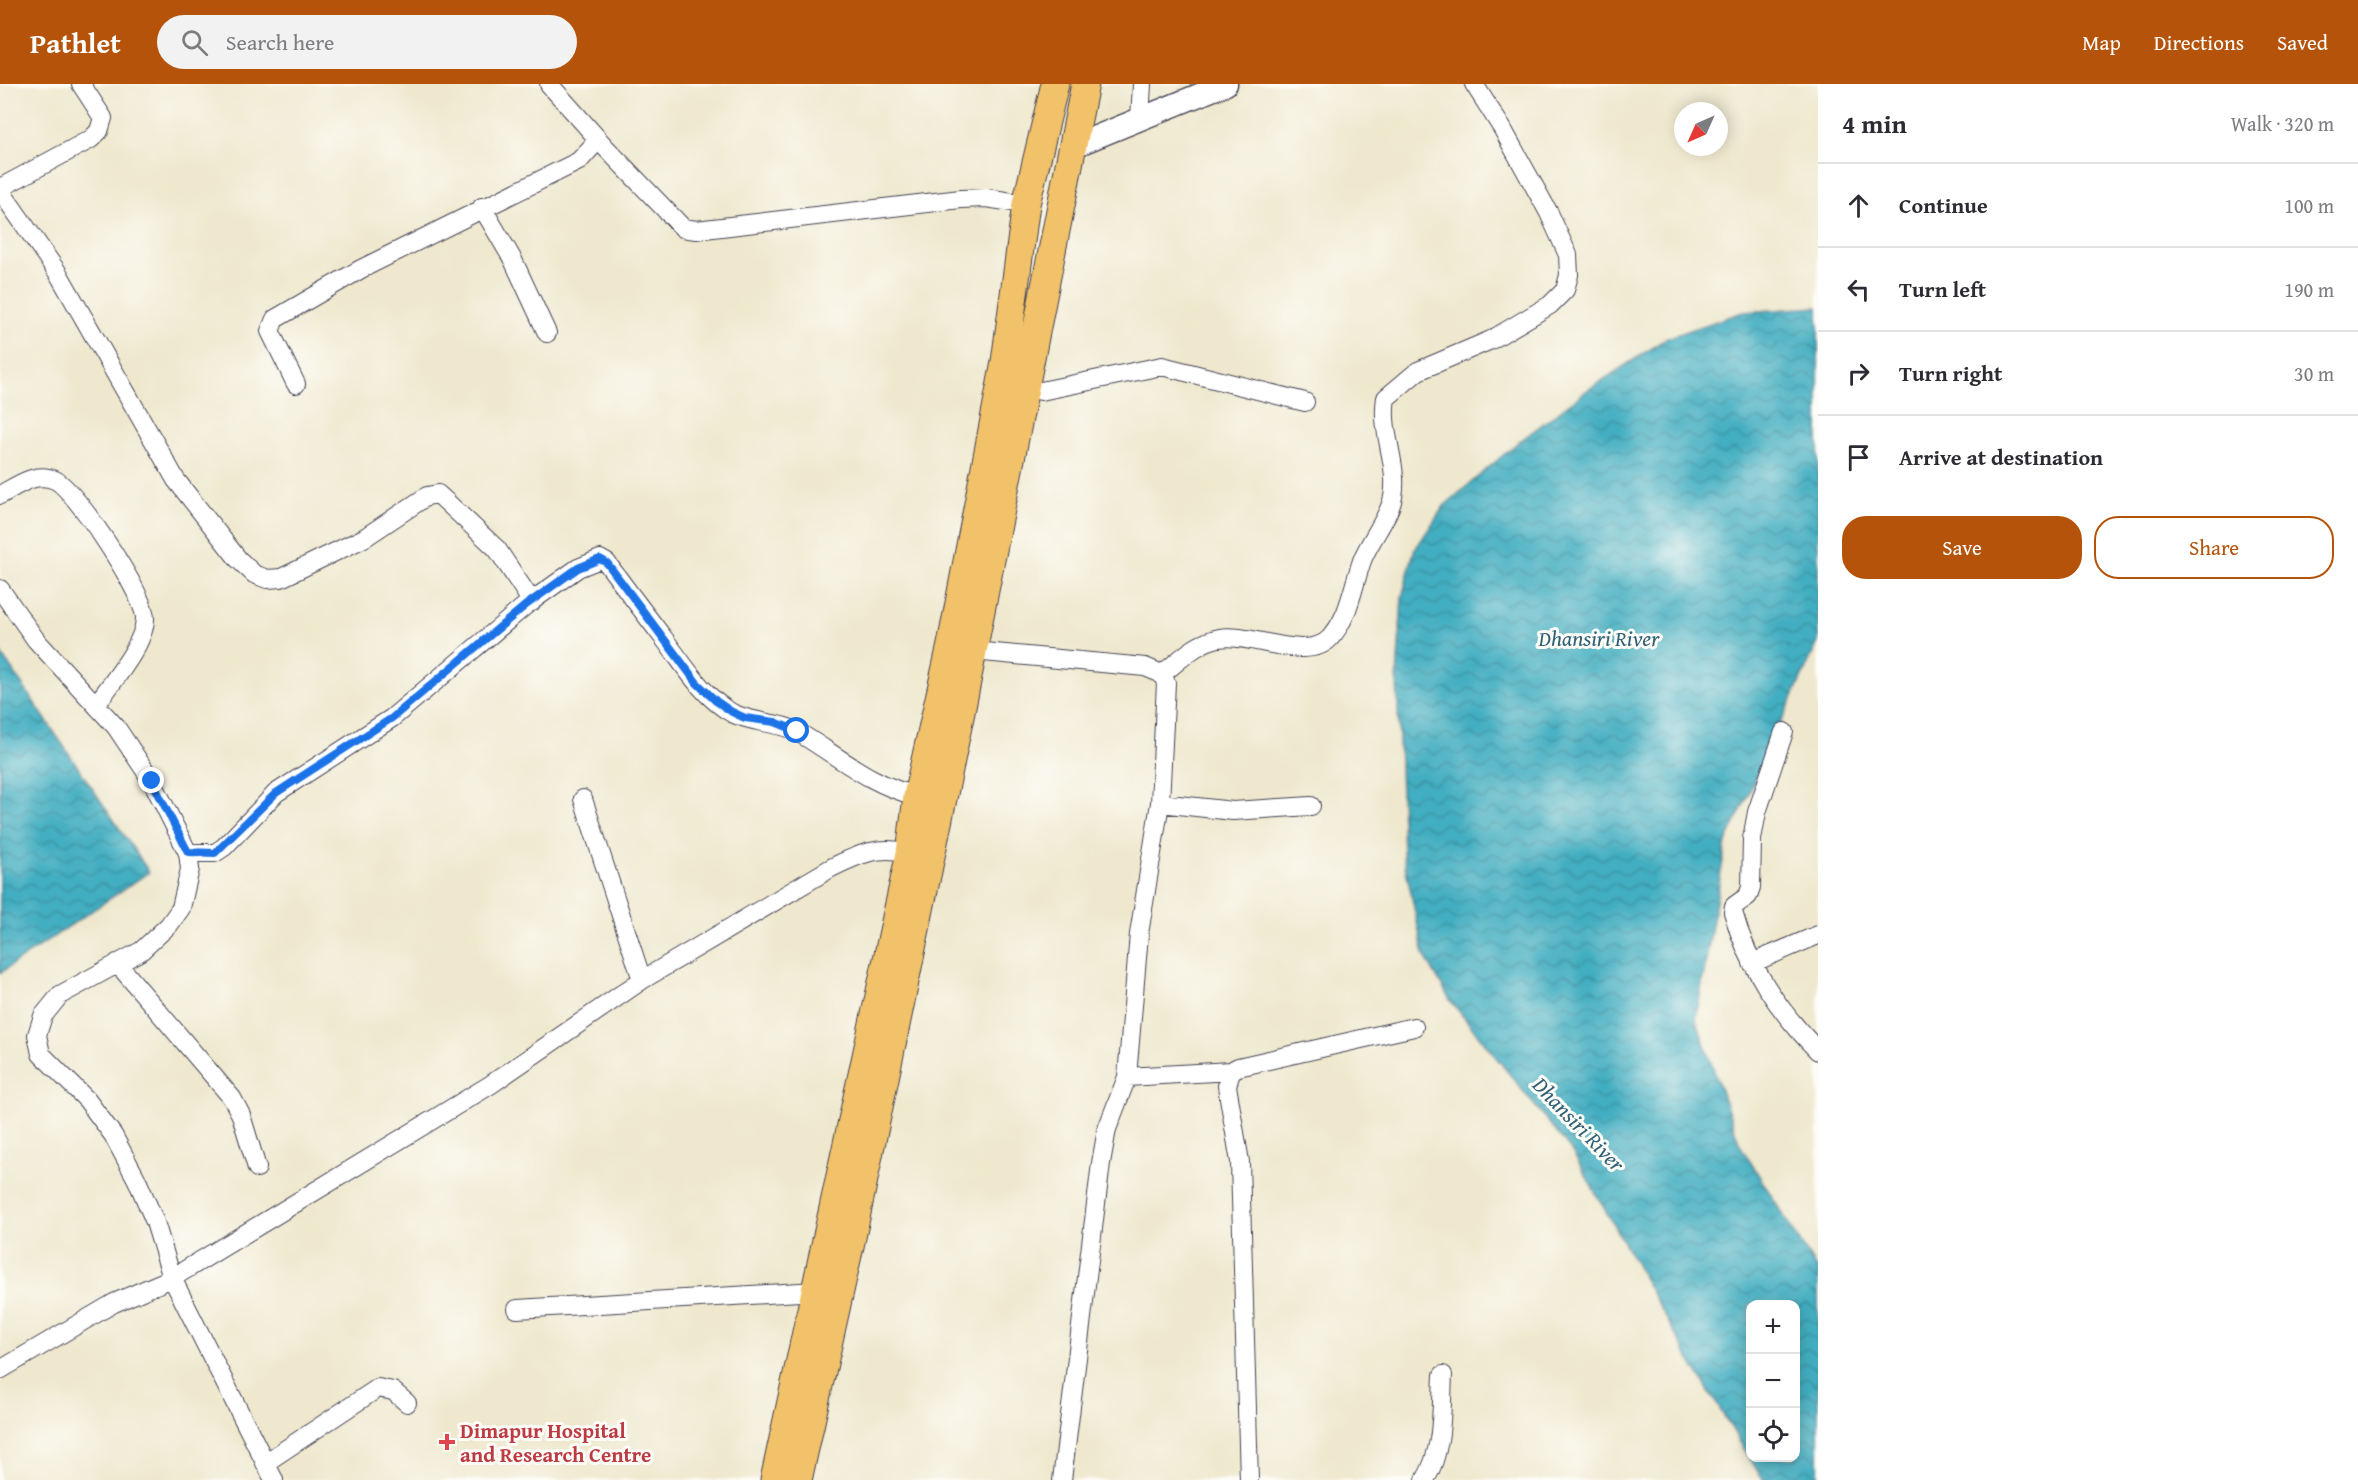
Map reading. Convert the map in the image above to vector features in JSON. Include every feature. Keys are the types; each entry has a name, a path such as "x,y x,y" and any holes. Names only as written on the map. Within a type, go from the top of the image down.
{"main road":[{"path":"774,1480 910,853 917,796 951,645 1005,363 1026,204 1055,84"},
{"path":"798,1480 857,1214 973,651 1085,84"}],"street":[{"path":"81,84 103,118 99,131 91,139 0,189 58,273 176,480 238,559 254,573 267,579 281,578 364,538 428,496 438,494 497,549 532,602"},
{"path":"549,84 598,140 683,228 696,230 961,199 986,198 1026,204"},
{"path":"1140,119 1142,84"},
{"path":"1074,146 1226,84"},
{"path":"1162,674 1199,645 1221,637 1298,648 1315,646 1329,640 1347,607 1364,557 1380,522 1390,509 1395,483 1382,416 1386,398 1418,371 1491,340 1550,305 1566,290 1569,275 1568,255 1554,224 1502,128 1474,84"},
{"path":"296,384 270,331 275,319 361,269 482,207 579,161 598,140"},
{"path":"482,207 513,260 547,333"},
{"path":"1025,388 1041,391 1162,366 1305,402"},
{"path":"0,495 27,480 42,476 56,480 72,494 134,583 144,606 146,620 141,639 96,705"},
{"path":"188,852 215,853 224,847 276,793 392,718 532,602 578,568 600,559 607,563 697,683 732,712 745,718 775,722 797,731 874,782 896,792 917,796"},
{"path":"0,589 36,640 116,728 152,781 188,852 190,869 182,908 169,925 141,951 60,994 43,1016 37,1035 41,1054 87,1100 112,1135 137,1180 155,1222 172,1278 274,1480"},
{"path":"973,651 1145,668 1162,674"},
{"path":"1062,1480 1101,1163 1107,1129 1127,1077 1139,934 1160,803 1167,694 1162,674"},
{"path":"1784,732 1757,812 1752,838 1751,887 1748,896 1734,906 1735,919 1752,963 1776,1004 1818,1051"},
{"path":"583,799 642,980"},
{"path":"1160,803 1233,811 1311,806"},
{"path":"0,1370 114,1303 172,1278 490,1085 642,980 831,868 862,852 896,849 910,853"},
{"path":"1752,963 1818,936"},
{"path":"117,963 232,1098 241,1115 257,1168"},
{"path":"1127,1077 1231,1071 1238,1067 1414,1027"},
{"path":"1231,1071 1227,1086 1240,1162 1249,1480"},
{"path":"517,1310 816,1291"},
{"path":"1425,1480 1434,1466 1439,1446 1443,1375"},
{"path":"265,1463 378,1388 393,1391 407,1403"}],"water":[{"name":"Dhansiri River","path":"1818,307 1818,642 1726,843 1696,1019 1740,1145 1818,1271 1818,1480 1763,1480 1752,1462 1800,1462 1800,1300 1746,1300 1746,1452 1687,1355 1573,1153 1450,1000 1424,955 1403,856 1397,677 1402,597 1414,551 1444,506 1516,444 1586,391 1667,338 1743,312"},
{"path":"0,652 149,872 0,973"}],"place":[{"name":"Dimapur Hospital and Research Centre","path":"447,1442"}],"route":[{"path":"152,781 188,852 215,853 224,847 259,808 276,793 392,718 526,605 578,568 600,559 607,563 697,683 716,701 745,718 775,722 797,731"}]}
